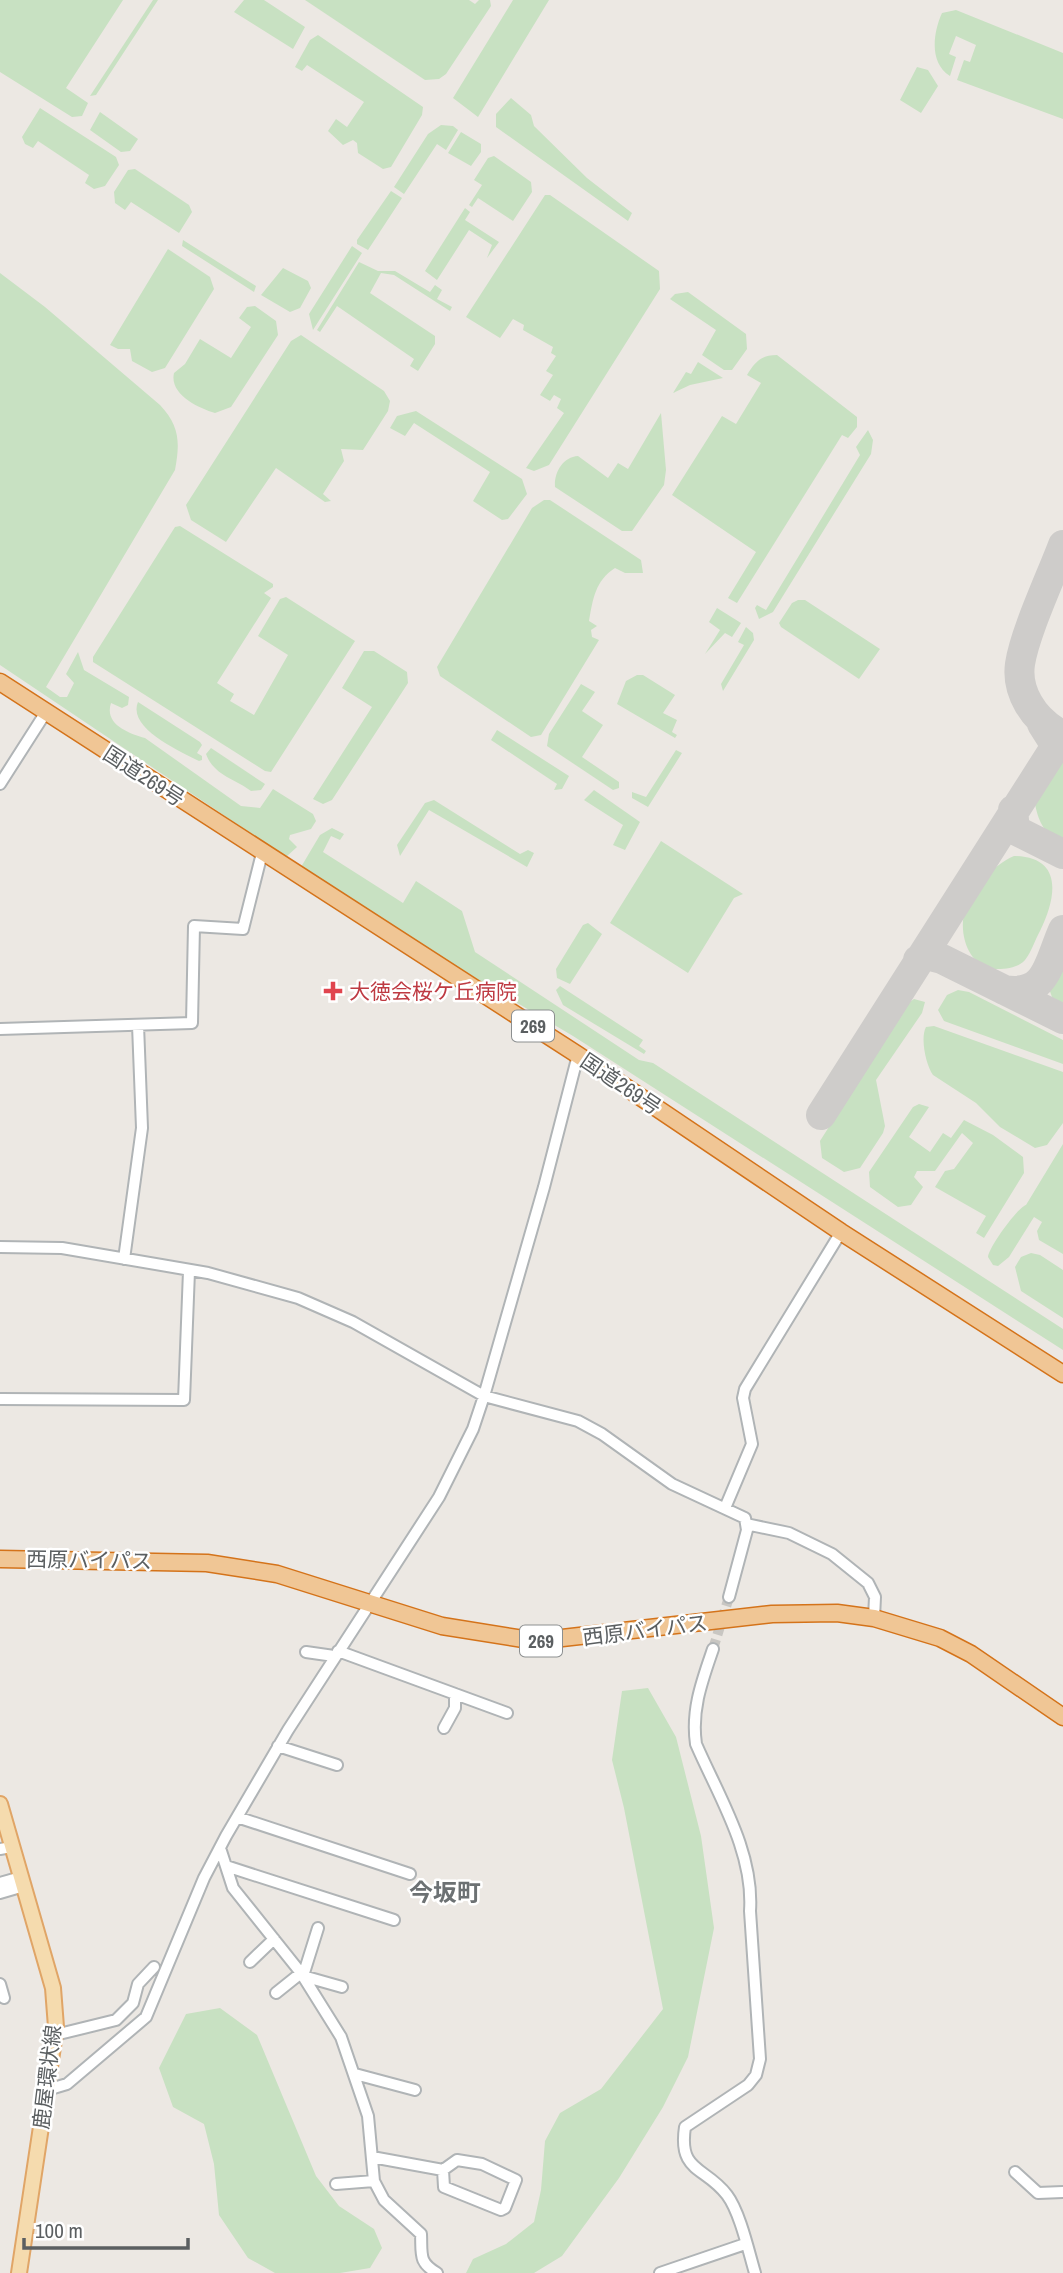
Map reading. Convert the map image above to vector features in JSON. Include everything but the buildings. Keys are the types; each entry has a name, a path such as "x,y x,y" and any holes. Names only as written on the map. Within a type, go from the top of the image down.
{"highway":[{"name":"国道269号","path":"0,682 578,1055 841,1232 1063,1374"},
{"name":"西原バイパス","path":"0,1559 207,1563 277,1574 442,1626 536,1641 772,1614 838,1613 874,1618 940,1638 979,1660 1063,1717"}],"main road":[{"name":"鹿屋環状線","path":"0,1804 6,1848 22,1881 53,1988 55,2035 19,2273"}],"street":[{"path":"0,784 46,712"},
{"path":"0,1029 192,1023 194,926 243,929 262,853"},
{"path":"124,1259 142,1128 138,1026"},
{"path":"47,2090 67,2084 146,2017 157,1997 204,1878 237,1817 336,1654 439,1497 473,1429 484,1396 544,1187 578,1055"},
{"path":"725,1508 752,1444 743,1398 745,1389 841,1232"},
{"path":"0,1247 62,1248 253,1283 298,1298 353,1322 484,1396 578,1421 602,1434 672,1484 737,1513 746,1524 789,1533 832,1554 868,1583 875,1597 874,1618"},
{"path":"0,1399 184,1400 189,1271"},
{"path":"729,1597 741,1560 746,1524"},
{"path":"713,1649 696,1699 696,1744 746,1858 751,1890 750,1911 760,2059 756,2075 748,2085 685,2127 682,2147 689,2162 727,2195 755,2273"},
{"path":"306,1652 336,1654 507,1713"},
{"path":"444,1728 456,1708 455,1694"},
{"path":"278,1746 337,1765"},
{"path":"237,1817 410,1874"},
{"path":"220,1851 233,1888 302,1974 341,2037 368,2116 374,2181 384,2200 421,2234 422,2260 426,2267 437,2273"},
{"path":"226,1866 394,1920"},
{"path":"0,1883 22,1881"},
{"path":"0,1893 22,1881"},
{"path":"276,1993 302,1974 318,1928"},
{"path":"250,1962 274,1939"},
{"path":"55,2035 116,2020 133,2003 138,1984 154,1967"},
{"path":"302,1974 342,1987"},
{"path":"0,1984 4,1998"},
{"path":"355,2074 415,2090"},
{"path":"372,2157 443,2170 457,2160 482,2164 516,2180 516,2186 505,2208 501,2210 444,2187 443,2170"},
{"path":"1015,2172 1038,2193 1063,2192"},
{"path":"336,2184 374,2181"},
{"path":"660,2273 745,2244"}],"green space":[{"path":"0,0 123,0 66,88 88,103 82,116 72,117 0,72"},
{"path":"153,0 158,0 96,95 90,96"},
{"path":"244,0 264,0 305,27 293,49 234,12"},
{"path":"305,0 469,0 475,4 479,0 490,0 491,6 446,74 439,79 425,80"},
{"path":"513,0 549,0 478,117 453,98"},
{"path":"956,10 1063,53 1063,119 957,80 964,60 970,62 976,45 956,36 949,54 956,57 950,76 943,70 936,56 936,29 942,13"},
{"path":"318,35 423,107 422,115 391,167 383,169 358,153 357,143 353,140 343,145 328,131 336,119 347,127 364,102 307,65 302,71 295,67 310,40"},
{"path":"917,67 928,70 938,86 921,113 900,100"},
{"path":"511,98 531,115 534,126 587,178 632,213 628,221 496,127 496,114"},
{"path":"40,108 116,157 119,165 105,186 94,189 85,183 89,175 38,141 33,148 25,144 22,137"},
{"path":"100,112 138,139 130,151 121,152 90,130"},
{"path":"441,125 453,126 458,130 446,150 437,144 404,194 394,187 428,134"},
{"path":"461,132 481,144 481,152 471,166 448,153"},
{"path":"494,156 531,182 532,192 513,221 478,198 472,207 469,205 482,185 474,180 488,158"},
{"path":"135,169 189,205 192,212 179,233 131,202 125,210 115,203 114,192 128,170"},
{"path":"391,191 402,198 368,250 357,244 357,240"},
{"path":"545,195 550,195 659,271 660,289 549,465 534,471 526,468 564,413 557,408 561,399 554,395 550,401 540,395 553,375 546,371 556,356 551,353 553,347 523,330 524,325 513,319 500,338 466,317"},
{"path":"465,208 470,212 465,220 499,242 487,258 492,245 469,230 437,280 425,271"},
{"path":"183,240 256,286 254,292 182,246"},
{"path":"352,246 362,253 313,330 309,314"},
{"path":"168,249 210,277 214,289 165,368 152,372 132,361 130,349 118,349 110,345"},
{"path":"359,262 378,271 395,271 430,292 435,285 442,290 437,299 452,307 450,311 394,275 381,273 370,293 435,336 435,344 418,371 410,366 414,359 337,306 320,332 317,330"},
{"path":"283,268 308,281 311,288 300,308 290,312 261,295"},
{"path":"0,273 45,307 160,405 171,420 177,435 175,470 46,687 60,697 67,697 74,683 66,674 78,652 84,670 129,697 128,705 122,708 111,703 111,717 119,726 145,738 241,806 260,808 273,789 313,814 316,821 311,829 290,835 289,839 297,847 286,857 0,665"},
{"path":"688,292 746,334 747,349 732,370 724,370 702,355 716,330 670,299 675,294"},
{"path":"255,306 276,321 278,335 231,407 215,413 186,399 176,387 174,373 185,364 200,339 231,358 251,327 239,318 247,307"},
{"path":"301,335 384,391 390,401 388,411 363,450 341,449 344,461 323,494 331,501 325,502 276,468 226,542 191,520 186,505 291,341"},
{"path":"777,355 857,417 857,427 848,438 842,435 737,603 728,598 756,552 672,495 722,416 736,424 761,383 747,375 753,366 763,358"},
{"path":"698,362 723,378 690,385 673,393 686,372 691,374"},
{"path":"416,411 522,479 527,494 508,519 502,520 473,501 490,472 414,423 405,436 390,428 397,416"},
{"path":"661,413 666,470 664,485 632,531 622,531 555,487 560,466 573,457 578,456 608,478 618,463 628,469"},
{"path":"868,430 873,440 871,454 773,612 759,619 755,608 757,605 766,610 860,455 856,447"},
{"path":"544,500 550,500 641,560 643,573 625,573 615,568 603,579 594,598 589,621 597,626 591,630 592,637 599,640 541,735 531,737 440,676 437,667 532,508"},
{"path":"180,526 273,584 273,587 264,593 271,598 217,683 234,694 230,701 254,715 288,655 258,636 280,599 286,597 355,641 271,772 265,771 93,662 93,657 175,527"},
{"path":"805,600 880,649 859,679 781,627 779,623 792,603"},
{"path":"717,608 741,623 732,637 725,633 705,654 720,630 709,622"},
{"path":"746,627 753,633 754,640 723,691 721,684 744,645 738,642"},
{"path":"364,651 374,651 407,672 408,683 332,800 323,804 313,799 372,707 342,688"},
{"path":"643,675 675,695 663,713 677,720 672,732 677,735 675,738 617,704 626,681"},
{"path":"581,684 595,692 582,711 603,725 582,757 619,782 619,788 613,790 547,746 549,734"},
{"path":"138,702 200,742 202,745 197,753 202,756 202,760 180,751 147,729 137,712"},
{"path":"497,730 569,776 562,789 554,790 557,784 491,740"},
{"path":"211,748 265,784 261,790 251,791 214,767 206,754"},
{"path":"676,750 682,753 648,807 632,798 632,792 646,797"},
{"path":"1063,761 1063,843 1044,828 1035,804"},
{"path":"594,790 640,822 625,850 613,845 623,825 584,800"},
{"path":"434,800 520,854 528,850 534,853 527,867 429,810 400,856 397,845 425,803"},
{"path":"332,828 344,834 340,840 331,836 323,852 403,903 416,881 462,911 475,952 639,1060 653,1063 1063,1329 1063,1350 573,1036 379,921 301,867 320,835"},
{"path":"661,841 743,894 734,898 688,973 610,923"},
{"path":"1014,856 1030,858 1041,863 1048,871 1052,881 1050,905 1031,950 1022,963 995,969 986,967 972,956 964,938 963,919 968,902 978,886 998,865"},
{"path":"588,923 602,934 570,984 557,978 556,969 583,925"},
{"path":"1063,952 1063,1005 1052,997 1047,983"},
{"path":"560,986 643,1040 639,1046 646,1051 644,1054 563,1005 556,990"},
{"path":"958,990 969,992 1063,1040 1063,1064 944,1021 938,1010 947,995"},
{"path":"914,999 925,1002 922,1013 876,1080 885,1126 883,1133 860,1168 844,1172 822,1158 820,1141 907,1004"},
{"path":"934,1026 1063,1072 1063,1123 1047,1145 1035,1148 1000,1127 976,1103 933,1075 926,1058 924,1032 926,1027"},
{"path":"919,1104 929,1107 909,1137 930,1152 943,1133 951,1138 964,1120 993,1135 1023,1157 1024,1173 984,1238 976,1233 986,1216 935,1187 945,1171 954,1169 973,1143 962,1133 935,1171 917,1171 914,1177 923,1187 911,1205 898,1207 870,1187 869,1172 913,1107"},
{"path":"1063,1144 1063,1254 1039,1240 1037,1231 1042,1222 1034,1217 1009,1257 998,1266 993,1265 988,1257 993,1245 1026,1205"},
{"path":"1031,1253 1040,1255 1063,1270 1063,1318 1021,1291 1015,1267 1021,1257"},
{"path":"648,1688 676,1737 701,1836 714,1928 688,2057 663,2107 619,2178 562,2256 534,2273 466,2273 473,2259 506,2244 534,2222 541,2190 545,2141 560,2113 601,2089 663,2009 624,1808 612,1760 622,1691"},
{"path":"220,2008 257,2035 316,2176 339,2206 374,2229 382,2248 370,2268 340,2273 275,2273 248,2258 219,2215 214,2164 204,2124 173,2107 159,2068 186,2014"}],"taxiway":[{"path":"1057,732 1041,720 1028,704 1019,674 1027,636 1063,545"},
{"path":"821,1115 1052,752 1054,743 1042,724"},
{"path":"1013,810 1015,830 1063,854"},
{"path":"1004,990 1018,991 1038,983 1049,966 1063,930"},
{"path":"918,960 926,955 942,959 1063,1019"}],"tunnel":[{"path":"713,1649 729,1597"}],"place":[{"name":"大徳会桜ケ丘病院","path":"333,991"}],"district":[{"name":"今坂町","path":"445,1892"}]}
